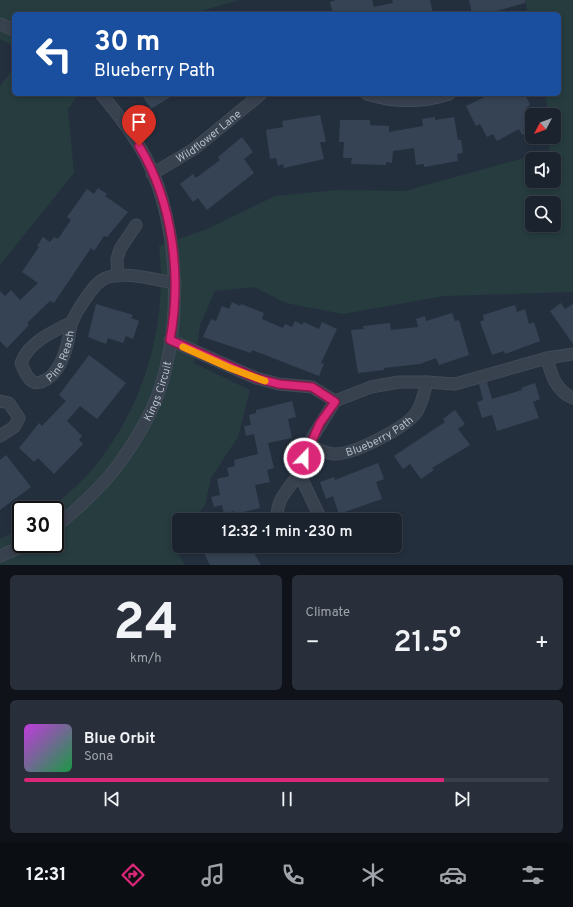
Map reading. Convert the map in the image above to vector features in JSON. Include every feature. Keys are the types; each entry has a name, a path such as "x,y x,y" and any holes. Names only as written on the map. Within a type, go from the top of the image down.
{"street":[{"path":"0,24 12,29"},
{"name":"Kings Circuit","path":"64,519 94,494 123,459 151,411 165,369 175,317 175,282 171,238 162,199 147,159 131,132 103,96"},
{"name":"Wildflower Lane","path":"152,174 194,149 259,96"},
{"path":"374,96 405,101 433,100 444,96"},
{"path":"118,276 117,259 120,249 136,225"},
{"name":"Pine Reach","path":"72,322 25,352 21,363 25,374 32,381 39,383 48,379 56,372 69,338 72,322 87,297 102,280 118,276 175,282"},
{"path":"170,340 256,378 279,384 312,387 335,402"},
{"path":"278,513 279,503 286,489 299,473 309,443 335,402 371,387 399,382 455,384 547,358 573,354"},
{"path":"547,358 551,377 565,395 573,398"},
{"name":"Blueberry Path","path":"309,443 318,450 335,454 358,449 395,430 415,414 420,405 427,382"},
{"path":"0,401 9,403 19,418 14,427 0,436"},
{"path":"299,473 318,513"},
{"path":"0,556 12,551"}],"green space":[{"path":"0,0 239,0 198,12 12,12 12,45 0,39"},
{"path":"525,0 573,0 573,292 444,296 343,314 286,303 254,287 215,291 200,325 194,363 250,390 238,437 211,478 205,505 199,513 172,513 172,553 178,553 185,565 0,565 0,539 12,533 12,553 64,553 64,501 59,501 90,472 112,442 127,417 140,390 149,362 156,333 160,304 161,275 159,246 207,229 275,196 337,190 405,191 525,158 525,188 561,188 561,152 545,152 549,151 550,144 561,144 561,108 548,108 545,96 561,96 561,12 528,12"},
{"path":"12,71 12,96 78,96 68,109 74,173 0,265 0,86"}],"building":[{"path":"336,0 372,0 374,7 393,3 392,0 430,0 433,12 332,12 330,2"},
{"path":"469,0 525,0 525,3 493,12 472,12"},
{"path":"142,96 172,96 151,109"},
{"path":"487,96 526,96 530,105 525,108 525,133 522,135 519,129 497,141 493,134 487,137 480,124 476,126 466,106"},
{"path":"320,115 326,142 320,142 324,159 284,168 283,164 278,166 276,158 270,159 266,130 283,127 282,121"},
{"path":"435,117 435,120 454,117 458,140 461,140 463,153 457,154 458,161 424,167 424,164 416,165 414,148 393,151 392,163 386,162 386,165 351,164 352,158 343,158 344,142 339,142 340,120 370,120 370,125 389,126 389,132 423,126 422,119"},
{"path":"242,137 253,152 244,159 254,173 207,210 198,198 193,202 180,184 193,174 196,178 220,160 218,157"},
{"path":"98,188 107,194 105,196 128,212 107,237 104,236 94,251 91,248 54,303 50,301 27,323 29,325 7,348 0,341 0,291 5,296 11,290 20,300 38,283 22,272 39,247 37,246 43,237 50,242 54,237 58,239 71,220 67,217 87,189 94,194"},
{"path":"232,302 264,313 262,319 283,328 285,324 292,327 295,321 302,325 304,322 319,329 322,322 337,329 321,363 324,364 319,376 252,350 251,353 203,337 211,319 216,321 222,306 229,309"},
{"path":"561,303 565,309 573,304 573,344 550,311"},
{"path":"96,304 133,315 131,318 139,321 133,339 126,336 123,343 108,338 106,344 88,337"},
{"path":"515,305 517,312 525,309 529,324 534,322 540,341 505,354 504,351 492,355 480,322 484,320 483,315"},
{"path":"452,313 455,321 459,320 469,355 439,365 436,358 420,364 384,368 384,370 358,373 351,330 364,329 363,326 390,323 391,330 418,327 416,319 425,316 426,321"},
{"path":"89,355 126,383 97,419 80,406 67,421 82,436 79,440 83,444 54,474 38,458 34,462 19,448 39,423 42,426 66,401 59,395"},
{"path":"487,382 492,399 522,390 521,388 535,383 540,399 533,402 539,418 497,431 492,415 482,418 477,402 483,400 479,384"},
{"path":"292,401 296,417 288,419 292,438 268,443 274,468 267,470 270,482 255,485 260,508 239,513 235,513 234,511 224,513 222,505 214,507 211,497 220,495 217,479 229,476 227,468 235,466 234,460 258,454 254,434 246,436 244,426 251,425 249,415 256,413 256,410"},
{"path":"455,410 465,424 458,429 470,445 432,468 434,470 421,479 410,464 403,469 394,456 445,422 443,419"},
{"path":"6,455 31,487 0,510 0,460"},
{"path":"378,463 384,479 376,482 382,499 339,513 333,496 326,499 320,482 334,477 335,480"},
{"path":"204,553 254,553 261,565 210,565"}],"slow traffic":[{"path":"183,347 230,368 265,381"}],"route":[{"path":"139,146 147,159 162,199 171,238 175,275 175,317 170,340 230,368 256,378 279,384 312,387 335,402 320,423 309,443 304,458"}]}
